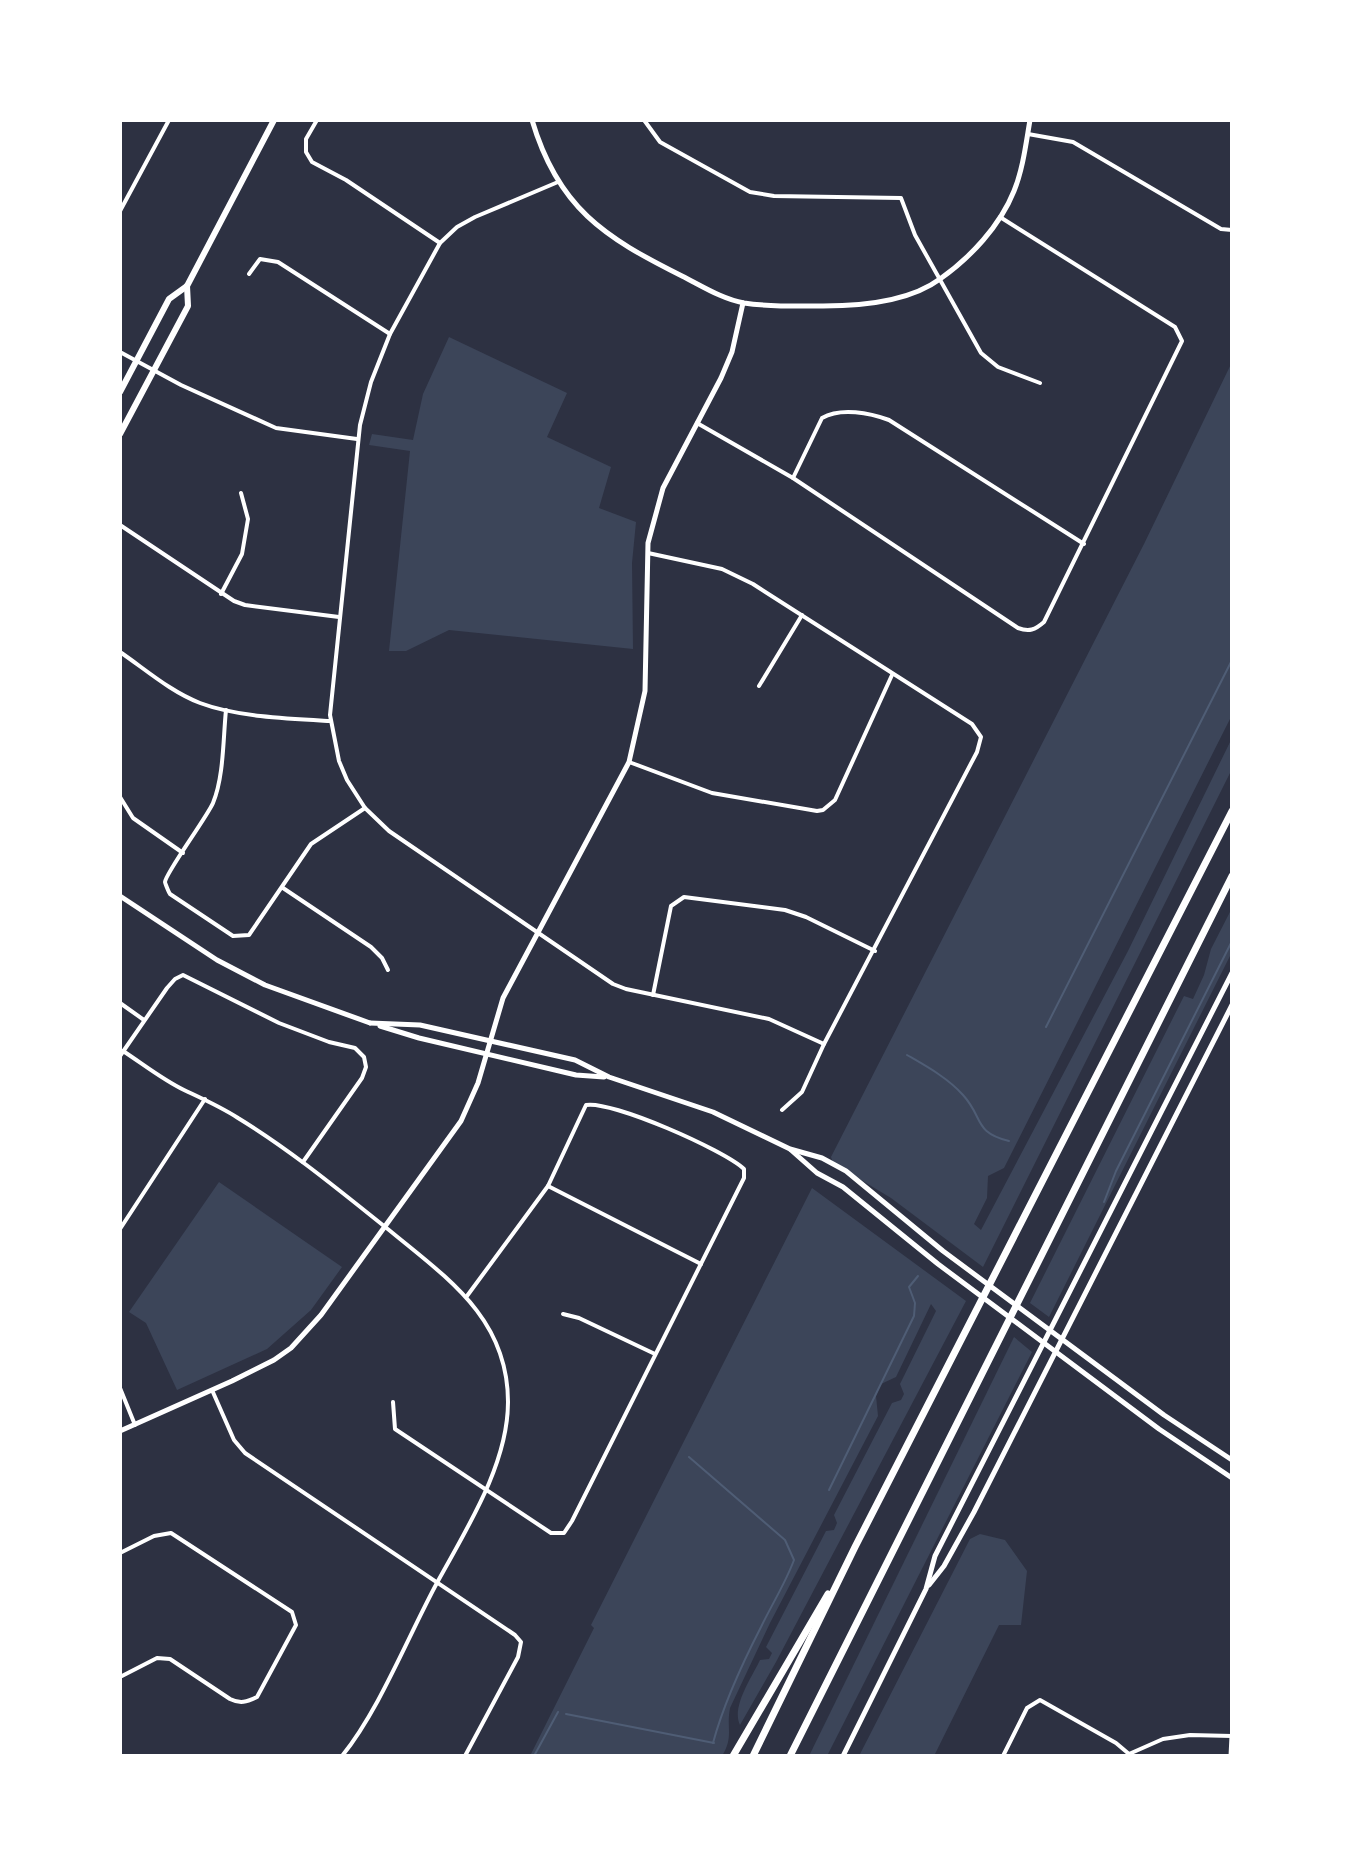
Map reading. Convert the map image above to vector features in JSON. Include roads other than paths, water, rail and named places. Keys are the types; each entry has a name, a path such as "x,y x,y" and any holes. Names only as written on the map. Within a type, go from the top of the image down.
{"highway":[{"path":"753,1756 855,1547 1232,811"},
{"path":"793,1756 1232,876"},
{"path":"733,1756 855,1547"}],"main road":[{"path":"120,392 169,299 187,286 274,120"},
{"path":"120,434 188,306 187,286"}],"street":[{"path":"120,211 169,120"},
{"path":"317,120 306,139 306,152 312,162 346,180 440,243"},
{"path":"532,120 544,157 558,182 582,212 620,242 722,296 743,303 837,306 873,303 921,291 964,259 1000,217 1015,190 1030,120"},
{"path":"644,120 660,142 750,192 774,196 901,198 915,235 981,353 998,367 1040,383"},
{"path":"1028,134 1073,142 1221,229 1232,230"},
{"path":"558,182 475,217 457,227 440,243 390,334 371,382 357,439 330,721 339,761 365,808 406,844 613,984 769,1019 824,1044"},
{"path":"696,423 793,478 1005,619 1027,631 1033,630 1044,622 1182,346 1181,336 1175,327 1000,217"},
{"path":"249,274 260,259 278,262 390,334"},
{"path":"120,1431 212,1390 291,1348 321,1315 461,1121 478,1083 503,998 629,762 645,691 650,532 663,488 732,352 743,303"},
{"path":"120,352 276,428 357,439"},
{"path":"793,478 822,418 830,413 871,414 889,420 1084,544"},
{"path":"221,594 242,554 248,519 241,493"},
{"path":"120,525 221,594 245,605 339,617"},
{"path":"648,553 722,569 753,584 972,724 981,737 981,744 802,1092 782,1110"},
{"path":"759,686 802,615"},
{"path":"120,652 184,695 226,710 330,721"},
{"path":"629,762 712,793 823,810 835,800 892,675"},
{"path":"226,710 213,802 168,873 165,883 170,894 233,936 243,937 255,930 302,853 365,808"},
{"path":"120,797 133,818 183,853"},
{"path":"283,888 371,947 388,970"},
{"path":"120,896 217,960 265,985 370,1023 576,1075 609,1077"},
{"path":"653,995 671,906 684,897 785,910 875,951"},
{"path":"843,1756 926,1589 935,1556 1232,973"},
{"path":"303,1162 362,1078 366,1067 364,1057 355,1048 329,1042 279,1023 183,975 175,979 122,1053 239,1118 303,1162 384,1226 467,1296 495,1339 504,1368 508,1401 499,1458 364,1724 342,1756"},
{"path":"120,1003 145,1021"},
{"path":"926,1589 944,1566 974,1512 1232,1005"},
{"path":"370,1023 420,1025 575,1060 609,1077 713,1112 790,1149 822,1158 846,1171 943,1251 1164,1415 1232,1460"},
{"path":"120,1229 205,1099"},
{"path":"393,1402 395,1429 551,1533 564,1533 744,1178 744,1169 736,1161 636,1116 596,1103 586,1105 548,1186 467,1296"},
{"path":"790,1149 817,1173 843,1187 938,1264 1159,1429 1232,1478"},
{"path":"548,1186 701,1264"},
{"path":"563,1314 579,1318 655,1354"},
{"path":"120,1388 135,1425"},
{"path":"212,1390 234,1440 245,1453 521,1642 518,1657 465,1756"},
{"path":"120,1553 154,1536 171,1533 292,1612 296,1625 257,1697 247,1702 237,1703 170,1659 157,1658 120,1677"},
{"path":"1003,1756 1027,1708 1040,1700 1116,1743 1128,1755 1163,1739 1190,1735 1232,1736 1231,1756"}],"waterway":[{"path":"1046,1027 1231,662"},
{"path":"1104,1202 1116,1171 1232,941"},
{"path":"907,1055 951,1083 970,1103 984,1129 1009,1141"},
{"path":"829,1490 914,1316 915,1303 909,1287 918,1276"},
{"path":"689,1457 785,1540 794,1560 734,1684 713,1743"},
{"path":"534,1756 558,1712"},
{"path":"566,1714 714,1743"}]}
